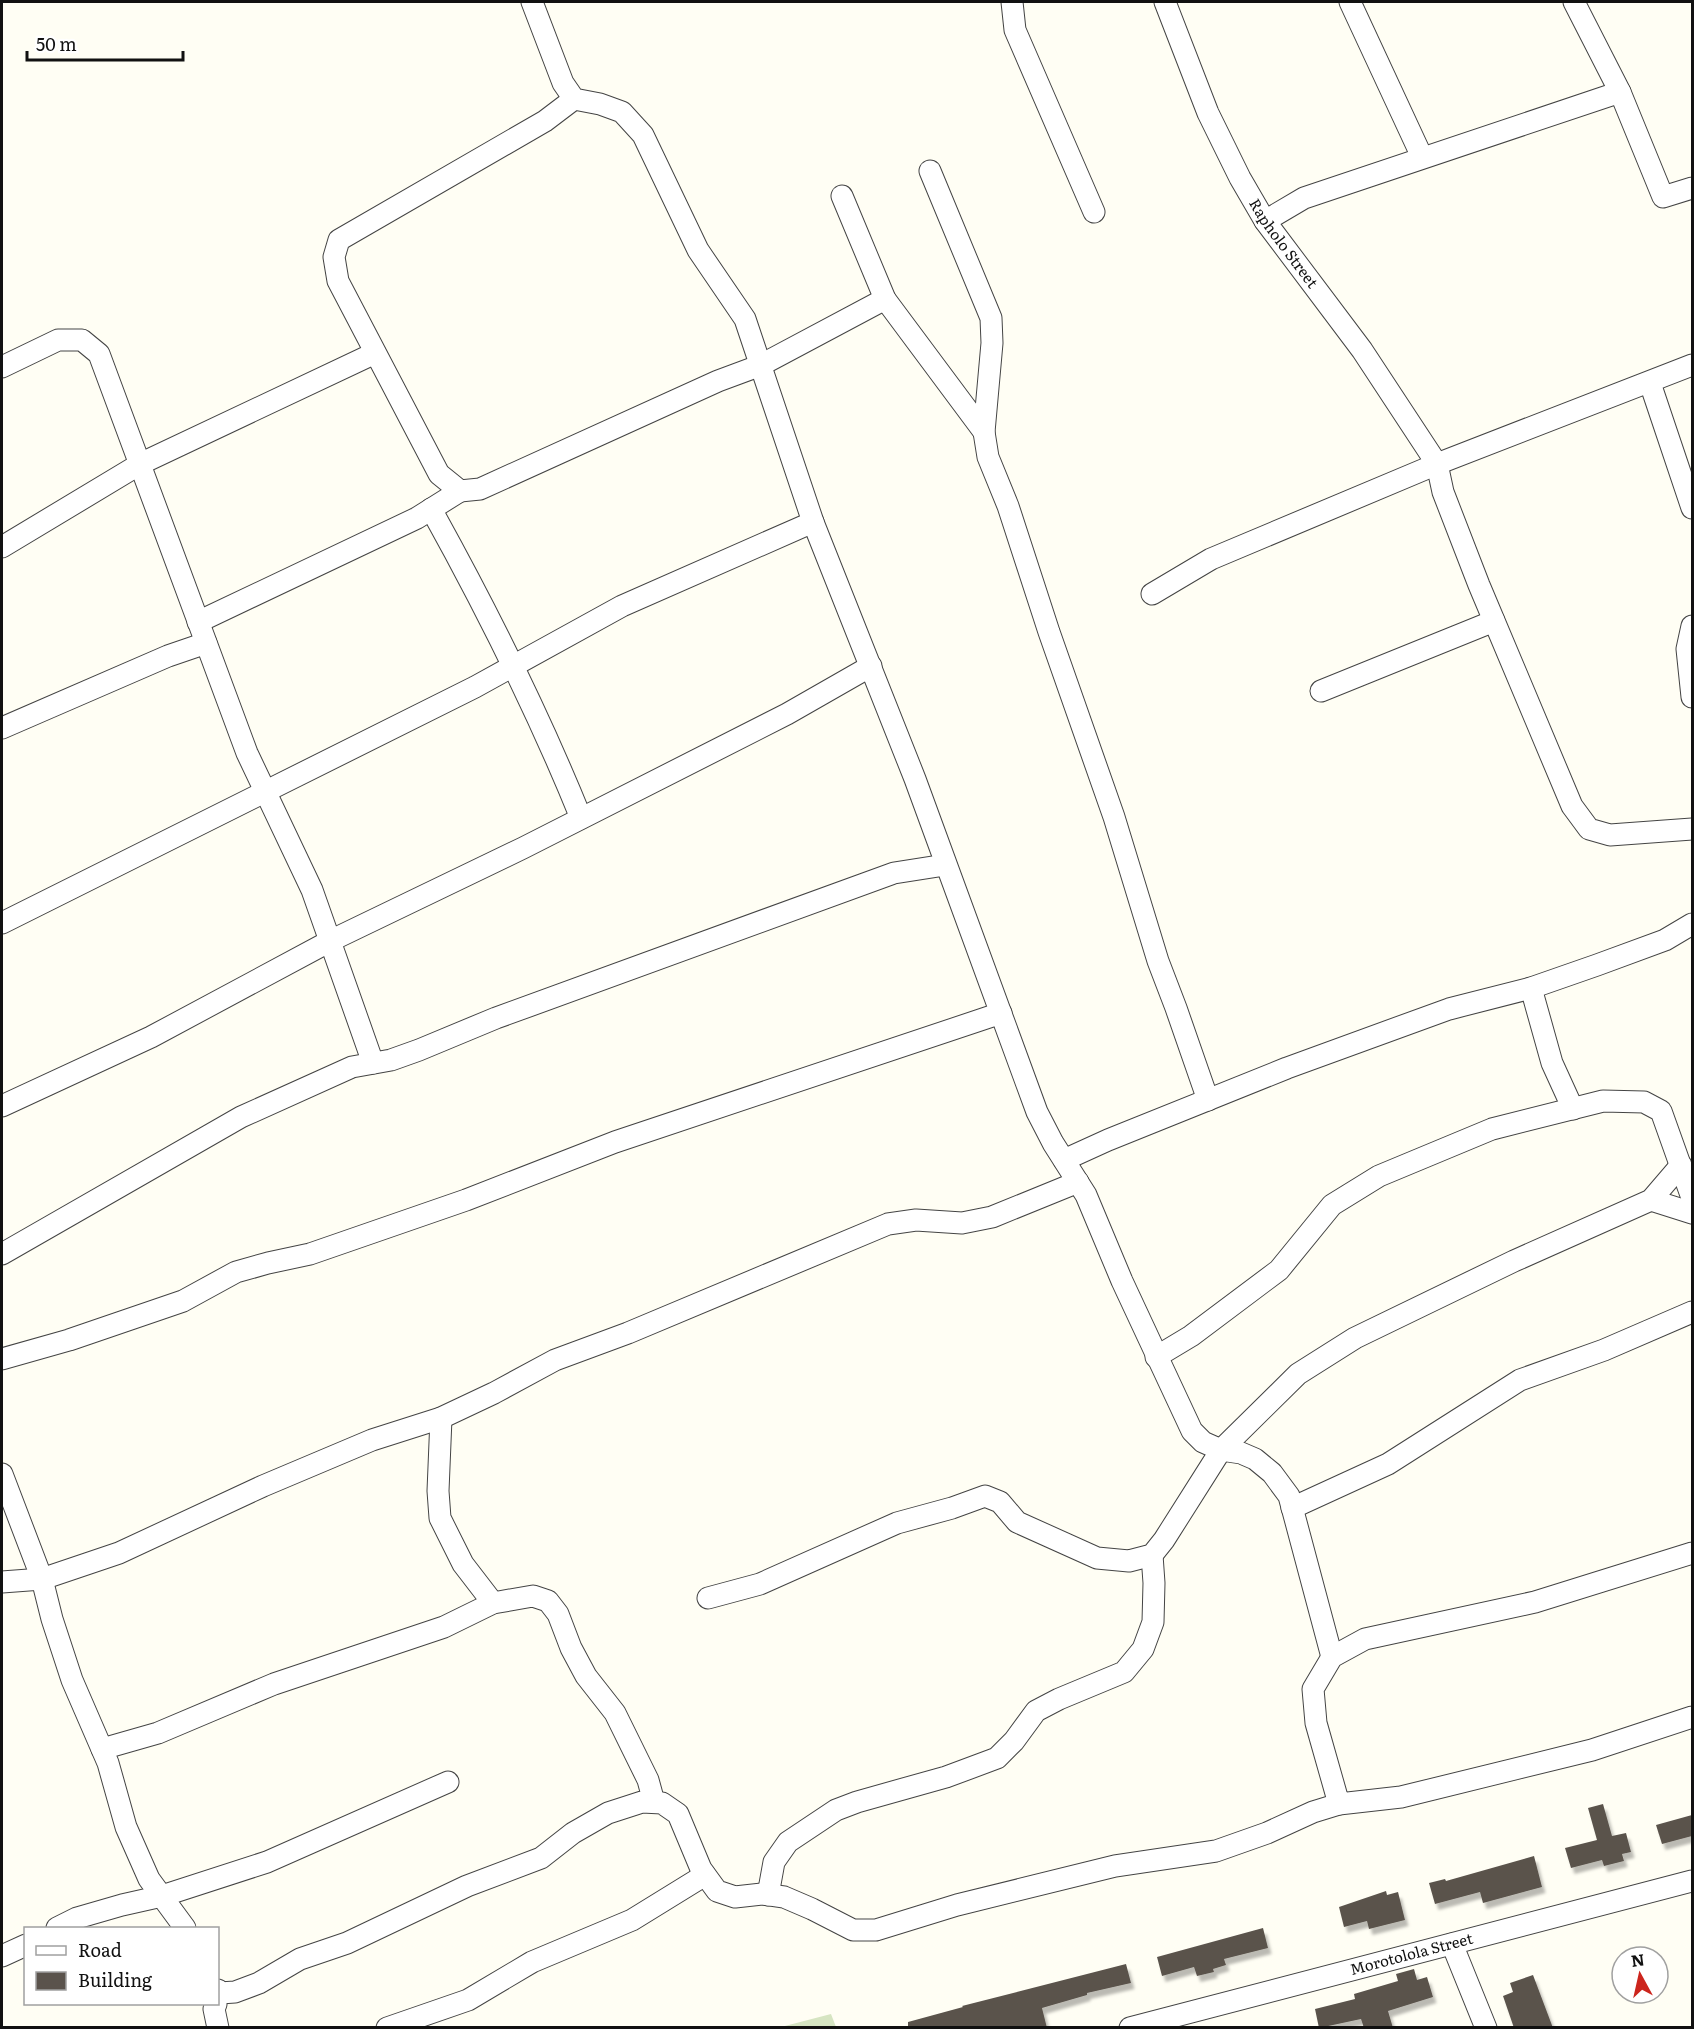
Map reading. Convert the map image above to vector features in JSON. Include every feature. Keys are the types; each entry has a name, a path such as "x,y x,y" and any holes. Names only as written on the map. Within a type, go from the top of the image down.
{"street":[{"path":"532,2 563,83 574,99 600,104 622,112 643,135 698,250 745,319 813,522 871,666 1037,1112 1086,1195 1156,1357 1192,1431 1203,1442 1221,1450 1241,1453 1255,1459 1272,1473 1289,1496 1332,1657"},
{"path":"1012,2 1015,30 1094,212"},
{"name":"Rapholo Street","path":"1165,2 1208,112 1240,178 1265,221 1362,350 1437,465 1443,492 1494,621 1572,806 1589,829 1610,834 1692,829"},
{"path":"1350,2 1422,157"},
{"path":"1574,2 1620,92 1663,197 1692,188"},
{"path":"1265,221 1304,198 1620,92"},
{"path":"460,491 439,474 338,281 334,256 339,240 545,121 574,99"},
{"path":"930,171 991,318 992,343 984,432 988,457 1008,506 1049,632 1114,817 1158,961 1208,1100"},
{"path":"842,196 885,299 984,432"},
{"path":"198,622 417,518 460,491 480,489 718,381 761,365 885,299"},
{"path":"2,367 58,340 82,340 99,354 247,753 312,890 373,1063"},
{"path":"2,547 140,464 375,353"},
{"path":"1152,594 1211,559 1437,465 1692,365"},
{"path":"1650,382 1692,508"},
{"path":"431,509 478,594 554,750 581,818"},
{"path":"2,922 513,666 622,606 813,522"},
{"path":"1321,692 1494,621"},
{"path":"1692,626 1687,650 1692,697"},
{"path":"2,728 168,656 206,643"},
{"path":"2,1106 150,1037 330,941 787,714 871,666"},
{"path":"2,1254 241,1117 352,1067 391,1060 419,1050 496,1018 894,873 945,865"},
{"path":"1064,1160 1287,1068 1449,1010 1531,988 1665,940 1692,924"},
{"path":"1531,988 1552,1063 1573,1109"},
{"path":"2,1359 69,1340 183,1301 236,1272 321,1250 466,1200 615,1142 1001,1013"},
{"path":"1156,1357 1191,1336 1279,1270 1332,1205 1378,1176 1492,1129 1603,1101 1644,1101 1661,1111 1692,1198"},
{"path":"708,1598 760,1584 897,1523 985,1496 1000,1502 1017,1522 1097,1558 1129,1561 1152,1554 1164,1540 1221,1450 1298,1374 1355,1338 1514,1261 1650,1200 1681,1165"},
{"path":"2,1582 42,1579 119,1553 263,1486 372,1440 441,1418 555,1360 628,1333 888,1224 916,1220 962,1223 992,1217 1078,1182"},
{"path":"1650,1200 1692,1213"},
{"path":"1292,1508 1388,1464 1520,1380 1604,1350 1692,1312"},
{"path":"441,1418 438,1491 440,1518 463,1564 493,1603"},
{"path":"2,1474 42,1579 52,1619 72,1680 108,1763 126,1827 149,1879 184,1927"},
{"path":"1339,1804 1316,1723 1313,1689 1332,1657 1365,1639 1535,1602 1692,1553"},
{"path":"768,1895 774,1862 788,1842 836,1810 946,1777 997,1758 1014,1741 1036,1711 1124,1672 1143,1649 1153,1622 1152,1554"},
{"path":"102,1749 158,1733 274,1684 444,1627 493,1603 533,1596 548,1601 558,1614 571,1648 586,1676 615,1713 648,1780 654,1802"},
{"path":"219,1997 259,1983 300,1959 347,1943 467,1886 541,1858 573,1833 608,1813 642,1802 662,1803 678,1814 700,1869 717,1891 735,1897 768,1895 784,1897 853,1930 876,1930 957,1905 1114,1866 1216,1851 1267,1833 1313,1812 1339,1804 1401,1797 1592,1750 1692,1717"},
{"path":"61,1927 77,1918 162,1896 267,1862 448,1782"},
{"path":"387,2028 468,2000 532,1962 632,1920 705,1875"},
{"name":"Morotolola Street","path":"1131,2028 1692,1881"},
{"path":"1452,1944 1486,2028"},
{"path":"2,1956 24,1946"},
{"path":"215,2005 218,2028"}],"green space":[{"path":"831,2014 836,2027 781,2027"}],"building":[{"path":"1603,1804 1612,1836 1626,1833 1631,1852 1622,1854 1624,1861 1604,1866 1602,1860 1571,1868 1565,1848 1597,1840 1588,1808"},
{"path":"1692,1815 1692,1836 1662,1844 1656,1825"},
{"path":"1534,1856 1542,1887 1483,1903 1480,1892 1435,1904 1429,1883 1445,1879 1446,1881"},
{"path":"1386,1891 1387,1895 1398,1892 1405,1920 1369,1929 1367,1921 1344,1927 1339,1907"},
{"path":"1263,1928 1268,1948 1224,1959 1226,1965 1213,1969 1214,1972 1197,1976 1194,1967 1162,1976 1157,1957"},
{"path":"1126,1964 1131,1983 1087,1993 1087,1995 1042,2008 1047,2028 908,2028 908,2022 962,2006"},
{"path":"1414,1969 1417,1980 1427,1977 1433,1997 1388,2011 1393,2028 1364,2028 1361,2019 1319,2028 1315,2009 1355,1999 1354,1994 1398,1981 1396,1974"},
{"path":"1533,1975 1553,2028 1514,2028 1503,1996 1513,1992 1510,1983"}]}
